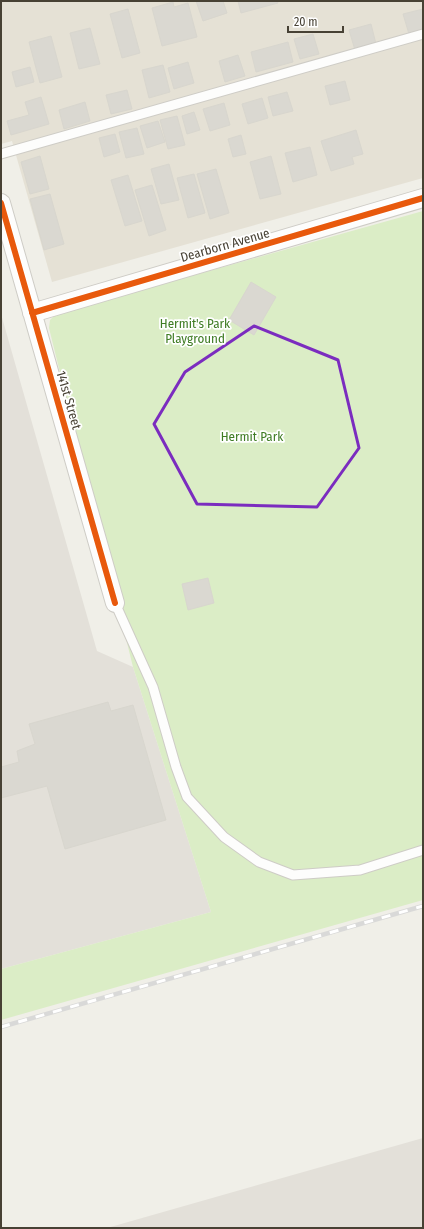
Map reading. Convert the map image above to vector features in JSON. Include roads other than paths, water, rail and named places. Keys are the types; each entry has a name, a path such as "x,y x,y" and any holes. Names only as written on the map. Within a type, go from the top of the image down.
{"street":[{"name":"Dearborn Avenue","path":"32,313 423,198"},
{"name":"141st Street","path":"1,203 115,603"}],"lane":[{"path":"1,154 423,34"},
{"path":"115,603 153,686 176,767 187,797 224,837 259,862 293,875 360,870 423,850"}],"railway":[{"path":"1,1027 423,906"}],"park label":[{"name":"Hermit's Park Playground","path":"195,330"},
{"name":"Hermit Park","path":"252,436"}]}
